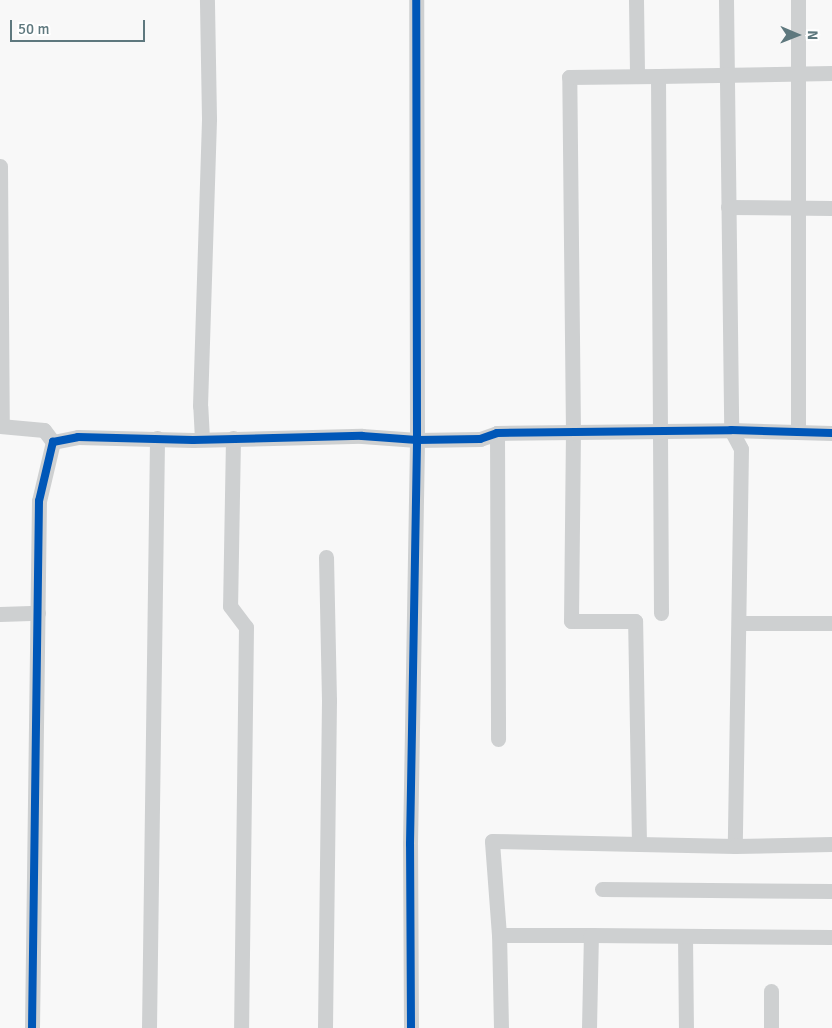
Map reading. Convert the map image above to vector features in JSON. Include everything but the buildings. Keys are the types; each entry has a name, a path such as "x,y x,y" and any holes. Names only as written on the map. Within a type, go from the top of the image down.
{"street":[{"path":"202,439 200,406 209,118 207,0"},
{"path":"411,1028 410,844 417,440 416,0"},
{"path":"636,0 637,76"},
{"path":"726,0 731,430 741,449 740,623 735,846"},
{"path":"798,0 798,432"},
{"path":"639,844 635,621 571,621 573,434 569,77 832,73"},
{"path":"658,76 661,613"},
{"path":"0,166 1,426 44,430 53,442"},
{"path":"728,207 832,208"},
{"path":"53,442 78,437 202,439 362,436 417,440 480,439 497,433 573,434 731,430 832,432"},
{"path":"497,433 498,739"},
{"path":"148,1028 158,438"},
{"path":"233,438 230,606 246,627 241,1028"},
{"path":"32,1028 39,501 53,442"},
{"path":"325,1028 330,700 326,557"},
{"path":"0,614 38,613"},
{"path":"740,623 832,623"},
{"path":"500,1028 499,935 492,841 735,846 832,844"},
{"path":"602,889 832,891"},
{"path":"499,935 832,937"},
{"path":"589,1028 591,935"},
{"path":"685,936 686,1028"},
{"path":"771,1028 772,991"}],"cycle path":[{"path":"411,1028 410,844 417,440 416,0"},
{"path":"32,1028 39,501 53,442 78,437 193,440 362,436 417,440 480,439 497,433 731,430 832,433"}]}
